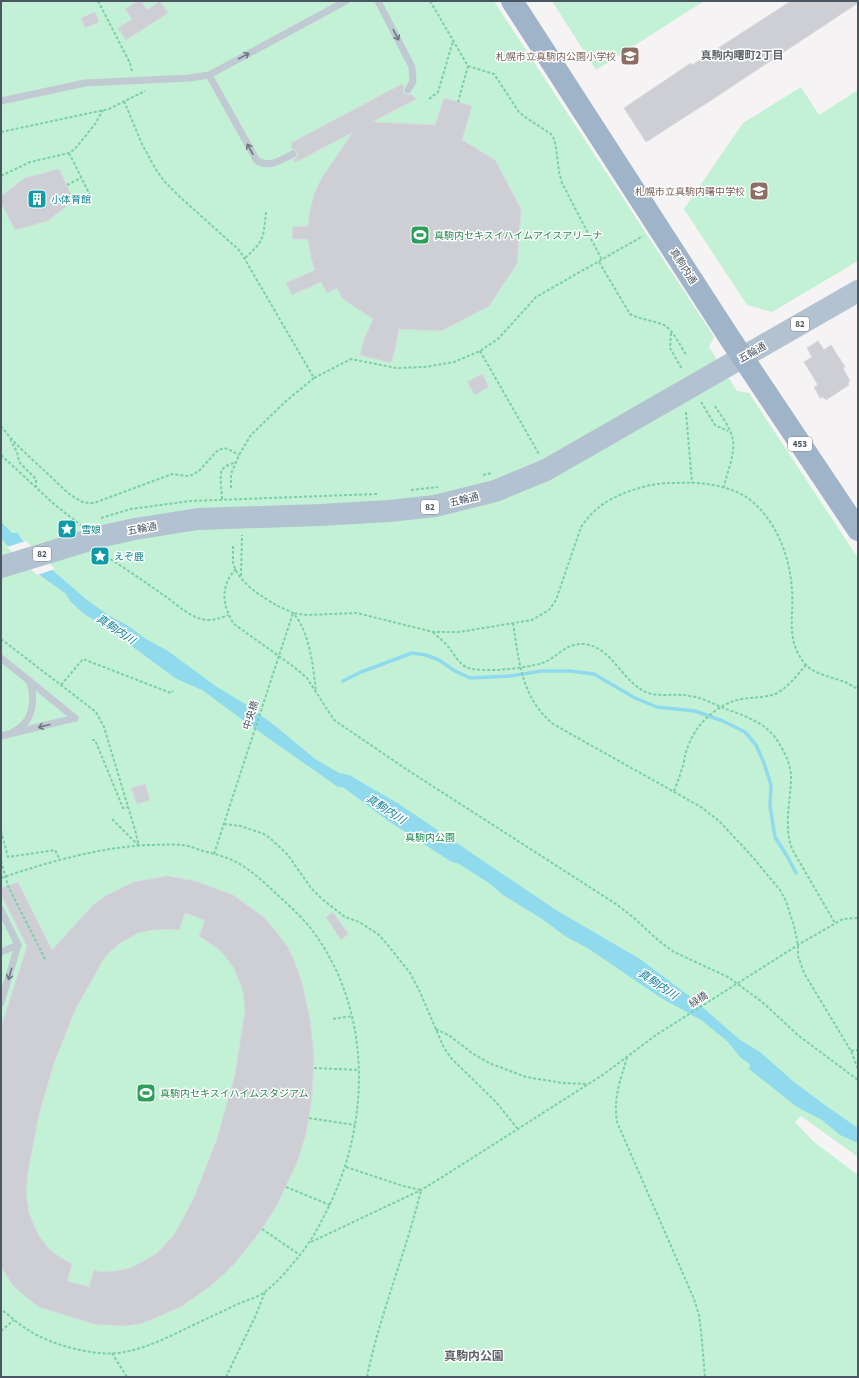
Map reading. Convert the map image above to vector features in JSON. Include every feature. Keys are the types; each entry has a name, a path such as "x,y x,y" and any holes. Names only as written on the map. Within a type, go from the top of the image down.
{"highway":[{"name":"真駒内通","path":"512,1 742,357 858,530"}],"main road":[{"name":"五輪通","path":"1,567 87,541 135,529 198,519 313,516 389,511 435,506 495,491 546,470 858,291"}],"lane":[{"path":"1,101 85,83 189,78 209,75 346,1"},
{"path":"378,1 412,67 413,81 408,90"},
{"path":"209,75 257,161 268,165 293,154"},
{"path":"1,658 75,718 28,731 13,732 1,736"},
{"path":"13,732 23,725 28,718 33,701 32,687 28,679"},
{"path":"1,910 18,945 1,1003"},
{"path":"1,952 18,945"}],"path":[{"path":"98,1 130,63 132,75"},
{"path":"430,1 468,66 494,74 519,112 551,134 556,147 562,183 602,260"},
{"path":"429,99 438,92 453,41"},
{"path":"458,102 468,66"},
{"path":"1,132 109,109 150,88"},
{"path":"124,101 142,144 155,168 164,181 228,239 245,258 314,378"},
{"path":"1,176 30,162 69,153 76,149 95,124 103,110"},
{"path":"69,153 90,195"},
{"path":"67,185 81,178"},
{"path":"245,258 260,244 266,212"},
{"path":"232,488 231,474 239,455 251,435 286,401 314,378 351,359 396,368 425,367 454,362 480,350 498,339 536,297 649,233"},
{"path":"599,262 630,314 664,325 671,332 686,356"},
{"path":"671,332 670,348 682,369"},
{"path":"480,350 539,454"},
{"path":"702,402 715,425 730,431"},
{"path":"715,406 730,431 733,440 732,454 724,488"},
{"path":"686,412 692,483"},
{"path":"1,426 8,435 65,490 86,503 94,503 172,474 192,475 199,471 216,452 222,448 228,449 239,455"},
{"path":"8,435 17,452 19,462 36,479 36,487"},
{"path":"1,455 55,505 83,526 87,541 194,616 206,620 218,620 228,615"},
{"path":"222,499 222,469 227,465 236,462"},
{"path":"479,476 498,471"},
{"path":"233,546 233,562 241,577 248,585 259,595 293,613 307,615 357,613 433,632 459,632 532,620 550,610 556,600 581,527 598,508 631,491 649,485 665,483 692,483 724,488 745,497 754,503 764,515 781,542 790,569 792,636 794,645 806,665 825,676 845,682 858,689"},
{"path":"404,491 440,486"},
{"path":"99,519 131,509 190,501 382,493"},
{"path":"241,577 242,535"},
{"path":"236,569 230,574 225,586 224,598 228,615 234,624 307,678 334,720 406,769 616,904 674,952 728,976 761,1001 799,1036 858,1080"},
{"path":"293,613 302,625 312,665 316,692"},
{"name":"中央橋","path":"214,854 293,613"},
{"path":"513,623 523,680 536,706 543,716 553,724 701,807 719,821 750,854 775,884 791,912 798,945 798,956 804,973 851,1051 858,1069"},
{"path":"433,632 462,664 468,668 475,669 501,670 539,665 548,661 568,647 576,644 584,644 601,650 637,686 648,692 656,694 690,696 702,699 755,720 768,729 780,744 790,767 791,776 787,810 788,839 835,923"},
{"path":"1,639 96,712 100,718 139,846"},
{"path":"61,685 83,659 171,693 173,691"},
{"path":"674,791 683,767 689,744 696,730 704,720 714,711 740,699 765,697 775,694 785,688 806,665"},
{"path":"92,740 95,740 123,808 128,807"},
{"path":"112,819 139,846"},
{"path":"224,824 241,826 264,834 288,856 311,888 322,899 346,917 359,922 378,934 410,973 420,992 444,1048 451,1058 496,1102 517,1129"},
{"path":"1,831 8,857 55,850 60,860"},
{"path":"1,878 60,860 105,849 164,844 184,845 235,861 248,869 307,923 324,948 336,972 352,1016 358,1046 360,1070 356,1126 346,1167 330,1205 310,1242 300,1255 265,1292 255,1317 226,1377"},
{"path":"1,861 8,886 45,959"},
{"name":"緑橋","path":"310,1242 421,1190 588,1084 656,1035 798,945 843,919 858,918"},
{"path":"333,1018 352,1016"},
{"path":"435,1028 450,1036 472,1053 489,1063 526,1077 563,1083 588,1084"},
{"path":"851,1051 858,1050"},
{"path":"628,1056 616,1099 615,1110 617,1122 694,1300 699,1315 705,1377"},
{"path":"314,1068 360,1070"},
{"path":"309,1118 356,1126"},
{"path":"346,1167 403,1186 421,1190 377,1336 367,1377"},
{"path":"286,1187 330,1205"},
{"path":"262,1229 300,1255"},
{"path":"1,1309 29,1331 45,1340 93,1352 122,1353 147,1346 265,1292"},
{"path":"1,1331 14,1320"},
{"path":"112,1353 127,1377"}],"green space":[{"name":"真駒内公園","path":"1,1 494,1 714,337 709,347 737,391 749,393 858,558 858,1157 801,1116 795,1122 814,1142 858,1175 858,1377 1,1377"},
{"path":"552,1 704,1 596,70"},
{"path":"801,87 819,115 858,90 858,261 772,312 747,305 684,209 743,123"}],"water":[{"name":"真駒内川","path":"1,522 12,533 18,533 22,540 57,574 87,600 108,615 127,625 146,639 168,651 217,687 247,705 278,728 315,759 339,773 349,775 399,804 556,910 640,959 692,998 740,1040 760,1052 794,1082 858,1128 858,1143 840,1135 822,1120 797,1107 749,1069 750,1064 741,1058 727,1041 701,1020 661,998 589,949 565,936 542,919 503,895 489,883 459,864 450,861 387,820 343,787 338,787 202,690 175,678 114,633 83,613 70,601 66,594 41,576 6,544 1,538"}],"pier":[{"path":"26,541 55,569 37,575 7,547"}],"building":[{"path":"138,1 141,1 147,10 160,1 168,13 126,40 118,28 132,19 125,9"},
{"path":"791,1 858,1 858,3 646,142 624,108 691,63 692,65"},
{"path":"95,12 99,22 85,28 81,18"},
{"path":"402,84 404,86 404,93 408,95 411,94 416,99 372,122 435,125 444,98 472,106 462,140 495,160 521,209 517,264 489,306 441,331 399,329 391,363 360,355 364,340 373,319 343,299 337,288 327,293 321,282 292,295 286,283 315,270 311,258 308,239 292,239 293,227 308,226 314,195 321,179 353,132 294,163 294,159 298,154 296,150 292,149 291,143"},
{"name":"小体育館","path":"59,169 74,201 47,221 15,230 1,203 1,196 25,178"},
{"path":"818,341 824,350 831,345 845,367 843,368 850,381 848,382 849,385 826,400 823,397 820,398 814,387 818,385 804,362 812,357 807,348"},
{"path":"482,374 489,387 475,395 467,382"},
{"path":"145,784 150,800 137,804 131,788"},
{"path":"167,876 195,881 233,895 261,915 271,925 287,946 294,960 303,986 310,1020 314,1057 309,1118 298,1160 277,1205 259,1233 224,1274 209,1287 182,1306 139,1324 124,1326 94,1324 39,1307 12,1284 1,1267 1,1027 27,946 1,894 1,888 18,882 52,950 92,906 105,896 134,882","holes":["185,913 205,920 199,936 217,948 234,968 243,991 245,1010 235,1075 217,1139 194,1198 174,1235 156,1254 131,1268 101,1272 94,1270 89,1287 67,1281 72,1264 50,1250 41,1239 29,1213 26,1192 28,1171 39,1114 53,1066 75,1010 104,958 111,951 120,943 138,933 153,930 179,930"]},
{"path":"333,912 348,934 341,940 326,917"}],"waterway":[{"path":"343,681 361,672 412,653 426,655 439,660 455,671 470,678 510,676 542,671 569,671 594,674 635,698 657,707 695,711 723,721 745,732 756,745 771,785 770,806 775,837 796,873"}],"place":[{"name":"札幌市立真駒内公園小学校","path":"630,56"},
{"name":"札幌市立真駒内曙中学校","path":"759,191"},
{"name":"小体育館","path":"37,199"},
{"name":"真駒内セキスイハイムアイスアリーナ","path":"420,235"},
{"name":"雪娘","path":"67,529"},
{"name":"えぞ鹿","path":"100,556"},
{"name":"真駒内セキスイハイムスタジアム","path":"146,1093"}],"district":[{"name":"真駒内曙町2丁目","path":"742,55"},
{"name":"真駒内公園","path":"474,1356"}]}
